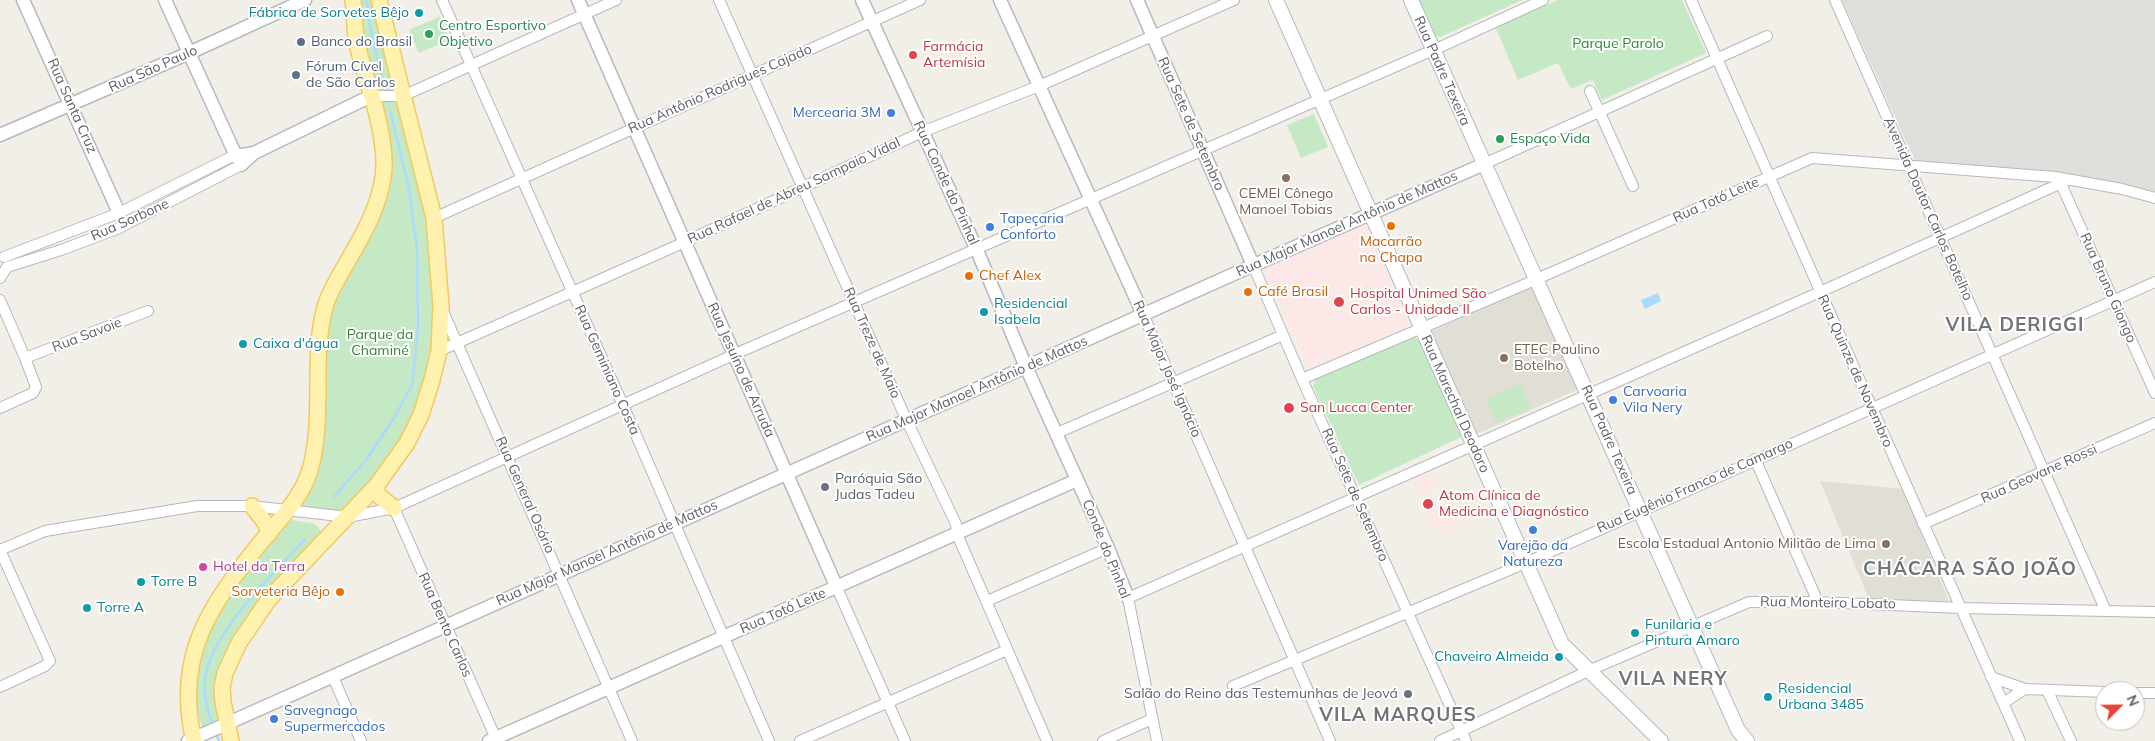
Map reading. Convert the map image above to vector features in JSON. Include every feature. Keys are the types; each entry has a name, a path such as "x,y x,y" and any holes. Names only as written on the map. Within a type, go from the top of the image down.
{"main road":[{"path":"194,739 188,694 189,676 196,642 203,625 222,594 302,490 314,451 321,336 325,306 382,189 383,146 372,96 357,45 354,0"},
{"path":"231,741 224,725 222,688 230,661 239,643 283,583 348,517 377,484 407,443 421,415 439,351 440,306 434,218 379,0"},
{"name":"Rua Marechal Deodoro","path":"1276,0 1562,644 1661,741"},
{"name":"Rua Padre Texeira","path":"1411,0 1691,627 1738,730 1747,741"},
{"path":"377,484 377,494 394,508"},
{"path":"252,506 266,524 269,534"}],"street":[{"name":"Rua Santa Cruz","path":"23,0 72,105 119,213"},
{"path":"165,0 238,160"},
{"name":"Rua Geminiano Costa","path":"442,0 623,405 769,741"},
{"name":"Rua Jesuíno de Arruda","path":"578,0 905,741"},
{"path":"403,96 616,0"},
{"name":"Rua Treze de Maio","path":"719,0 907,421 956,524 957,534 1047,741"},
{"name":"Rua Conde do Pinhal","path":"862,0 976,248 1026,367"},
{"name":"Rua Antônio Rodrigues Cajado","path":"434,218 920,0"},
{"name":"Rua Major José Ignácio","path":"1000,0 1173,381 1330,741"},
{"name":"Rua Sete de Setembro","path":"1137,0 1282,335 1464,736"},
{"name":"Rua Rafael de Abreu Sampaio Vidal","path":"439,351 685,242 922,132 1039,86 1234,0"},
{"path":"0,686 49,663 49,659 0,550 45,531 196,506 252,506 348,517 394,508 976,248 1544,0"},
{"name":"Rua Quinze de Novembro","path":"1691,0 2020,741"},
{"name":"Avenida Doutor Carlos Botelho","path":"1834,0 2106,611"},
{"name":"Rua São Paulo","path":"0,136 189,54 300,1"},
{"name":"Rua Major Manoel Antônio de Mattos","path":"194,739 445,625 907,421 1253,265 1370,215 1767,36"},
{"path":"1590,91 1633,186"},
{"name":"Rua Sorbone","path":"4,258 119,213 254,153 372,96 403,96"},
{"name":"Rua Totó Leite","path":"1302,378 1537,280 1812,158 1908,165 2065,182 2122,189 2155,198"},
{"name":"Rua Sorbone","path":"4,258 61,250 117,229 238,160"},
{"path":"1128,598 2065,182"},
{"name":"Rua Bruno Giongo","path":"2065,182 2155,393"},
{"path":"55,237 61,250"},
{"path":"0,278 4,258"},
{"name":"Rua Eugênio Franco de Camargo","path":"1233,686 1525,563 1640,510 2155,282"},
{"path":"0,300 26,358 36,387 33,393 0,408"},
{"name":"Rua General Osório","path":"440,306 508,456 632,741"},
{"name":"Rua Savoie","path":"26,358 148,311"},
{"path":"1057,433 1282,335"},
{"name":"Conde do Pinhal","path":"1026,367 1108,548 1128,598 1157,741"},
{"name":"Rua Geovane Rossi","path":"1923,524 2155,423"},
{"path":"1755,459 1818,602"},
{"name":"Rua Totó Leite","path":"494,740 1077,480"},
{"name":"Rua Bento Carlos","path":"394,508 494,740"},
{"path":"987,601 1108,548"},
{"name":"Rua Monteiro Lobato","path":"1440,741 1464,736 1588,671 1749,602 1818,602 1962,608 2155,612"},
{"path":"800,741 1007,650"},
{"path":"333,677 361,741"},
{"path":"1991,677 2025,689 2095,692"},
{"path":"2003,702 2025,689"},
{"path":"2047,690 2071,741"},
{"path":"1102,741 1152,719"}],"shaded area":[{"path":"1842,0 2155,0 2155,193 2063,175 1915,161"},
{"name":"Hospital Unimed São Carlos - Unidade II","path":"1364,221 1410,326 1309,369 1261,264"},
{"name":"ETEC Paulino Botelho","path":"1533,287 1577,390 1476,434 1432,331"},
{"path":"1423,295 1426,302 1435,298 1438,306 1430,310 1432,316 1428,318 1425,316 1416,298"},
{"name":"Atom Clínica de Medicina e Diagnóstico","path":"1428,470 1430,473 1434,472 1439,487 1428,493 1437,512 1464,502 1468,508 1472,506 1476,516 1438,536 1412,478"},
{"name":"Escola Estadual Antonio Militão de Lima","path":"1820,481 1903,489 1949,601 1869,599"}],"green space":[{"name":"Parque da Chaminé","path":"353,0 379,0 434,218 441,306 421,415 348,517 288,510 302,490 322,329 382,189"},
{"path":"1419,0 1522,0 1440,37 1434,35"},
{"name":"Parque Parolo","path":"1559,0 1682,0 1706,53 1602,100 1593,80 1571,89 1558,63 1518,80 1495,26"},
{"name":"Centro Esportivo Objetivo","path":"439,17 443,21 449,40 419,53 409,30"},
{"path":"1314,114 1328,147 1301,158 1287,125"},
{"path":"1412,337 1420,340 1461,437 1359,485 1313,386 1316,379"},
{"path":"1520,384 1531,408 1496,423 1486,399"},
{"path":"291,520 312,523 318,526 321,533 244,625 221,720 203,728 196,703 196,687 202,650 209,633 226,601 285,523"}],"water":[{"path":"1658,293 1661,301 1645,309 1641,300"}],"waterway":[{"path":"367,0 370,26 381,75"},
{"path":"334,497 366,460 394,418 412,385 418,329 417,249 409,189 391,113"},
{"path":"213,726 205,693 206,673 212,656 221,638 248,602 305,539"},
{"path":"216,733 219,741"}],"place":[{"name":"Fábrica de Sorvetes Bêjo","path":"419,13"},
{"name":"Centro Esportivo Objetivo","path":"429,34"},
{"name":"Banco do Brasil","path":"301,42"},
{"name":"Farmácia Artemísia","path":"913,55"},
{"name":"Fórum Cível de São Carlos","path":"296,75"},
{"name":"Mercearia 3M","path":"891,113"},
{"name":"Espaço Vida","path":"1500,139"},
{"name":"CEMEI Cônego Manoel Tobias","path":"1286,178"},
{"name":"Macarrão na Chapa","path":"1391,226"},
{"name":"Tapeçaria Conforto","path":"990,227"},
{"name":"Chef Alex","path":"969,276"},
{"name":"Café Brasil","path":"1248,292"},
{"name":"Hospital Unimed São Carlos - Unidade II","path":"1339,302"},
{"name":"Residencial Isabela","path":"984,312"},
{"name":"Caixa d'água","path":"243,344"},
{"name":"ETEC Paulino Botelho","path":"1504,358"},
{"name":"Carvoaria Vila Nery","path":"1613,400"},
{"name":"San Lucca Center","path":"1289,408"},
{"name":"Paróquia São Judas Tadeu","path":"825,487"},
{"name":"Atom Clínica de Medicina e Diagnóstico","path":"1428,504"},
{"name":"Varejão da Natureza","path":"1533,530"},
{"name":"Escola Estadual Antonio Militão de Lima","path":"1886,544"},
{"name":"Hotel da Terra","path":"203,567"},
{"name":"Torre B","path":"141,582"},
{"name":"Sorveteria Bêjo","path":"340,592"},
{"name":"Torre A","path":"87,608"},
{"name":"Funilaria e Pintura Amaro","path":"1635,633"},
{"name":"Chaveiro Almeida","path":"1559,657"},
{"name":"Salão do Reino das Testemunhas de Jeová","path":"1408,694"},
{"name":"Residencial Urbana 3485","path":"1768,697"},
{"name":"Savegnago Supermercados","path":"274,719"}],"district":[{"name":"VILA DERIGGI","path":"2015,325"},
{"name":"CHÁCARA SÃO JOÃO","path":"1970,569"},
{"name":"VILA NERY","path":"1673,679"},
{"name":"VILA MARQUES","path":"1398,715"}]}
